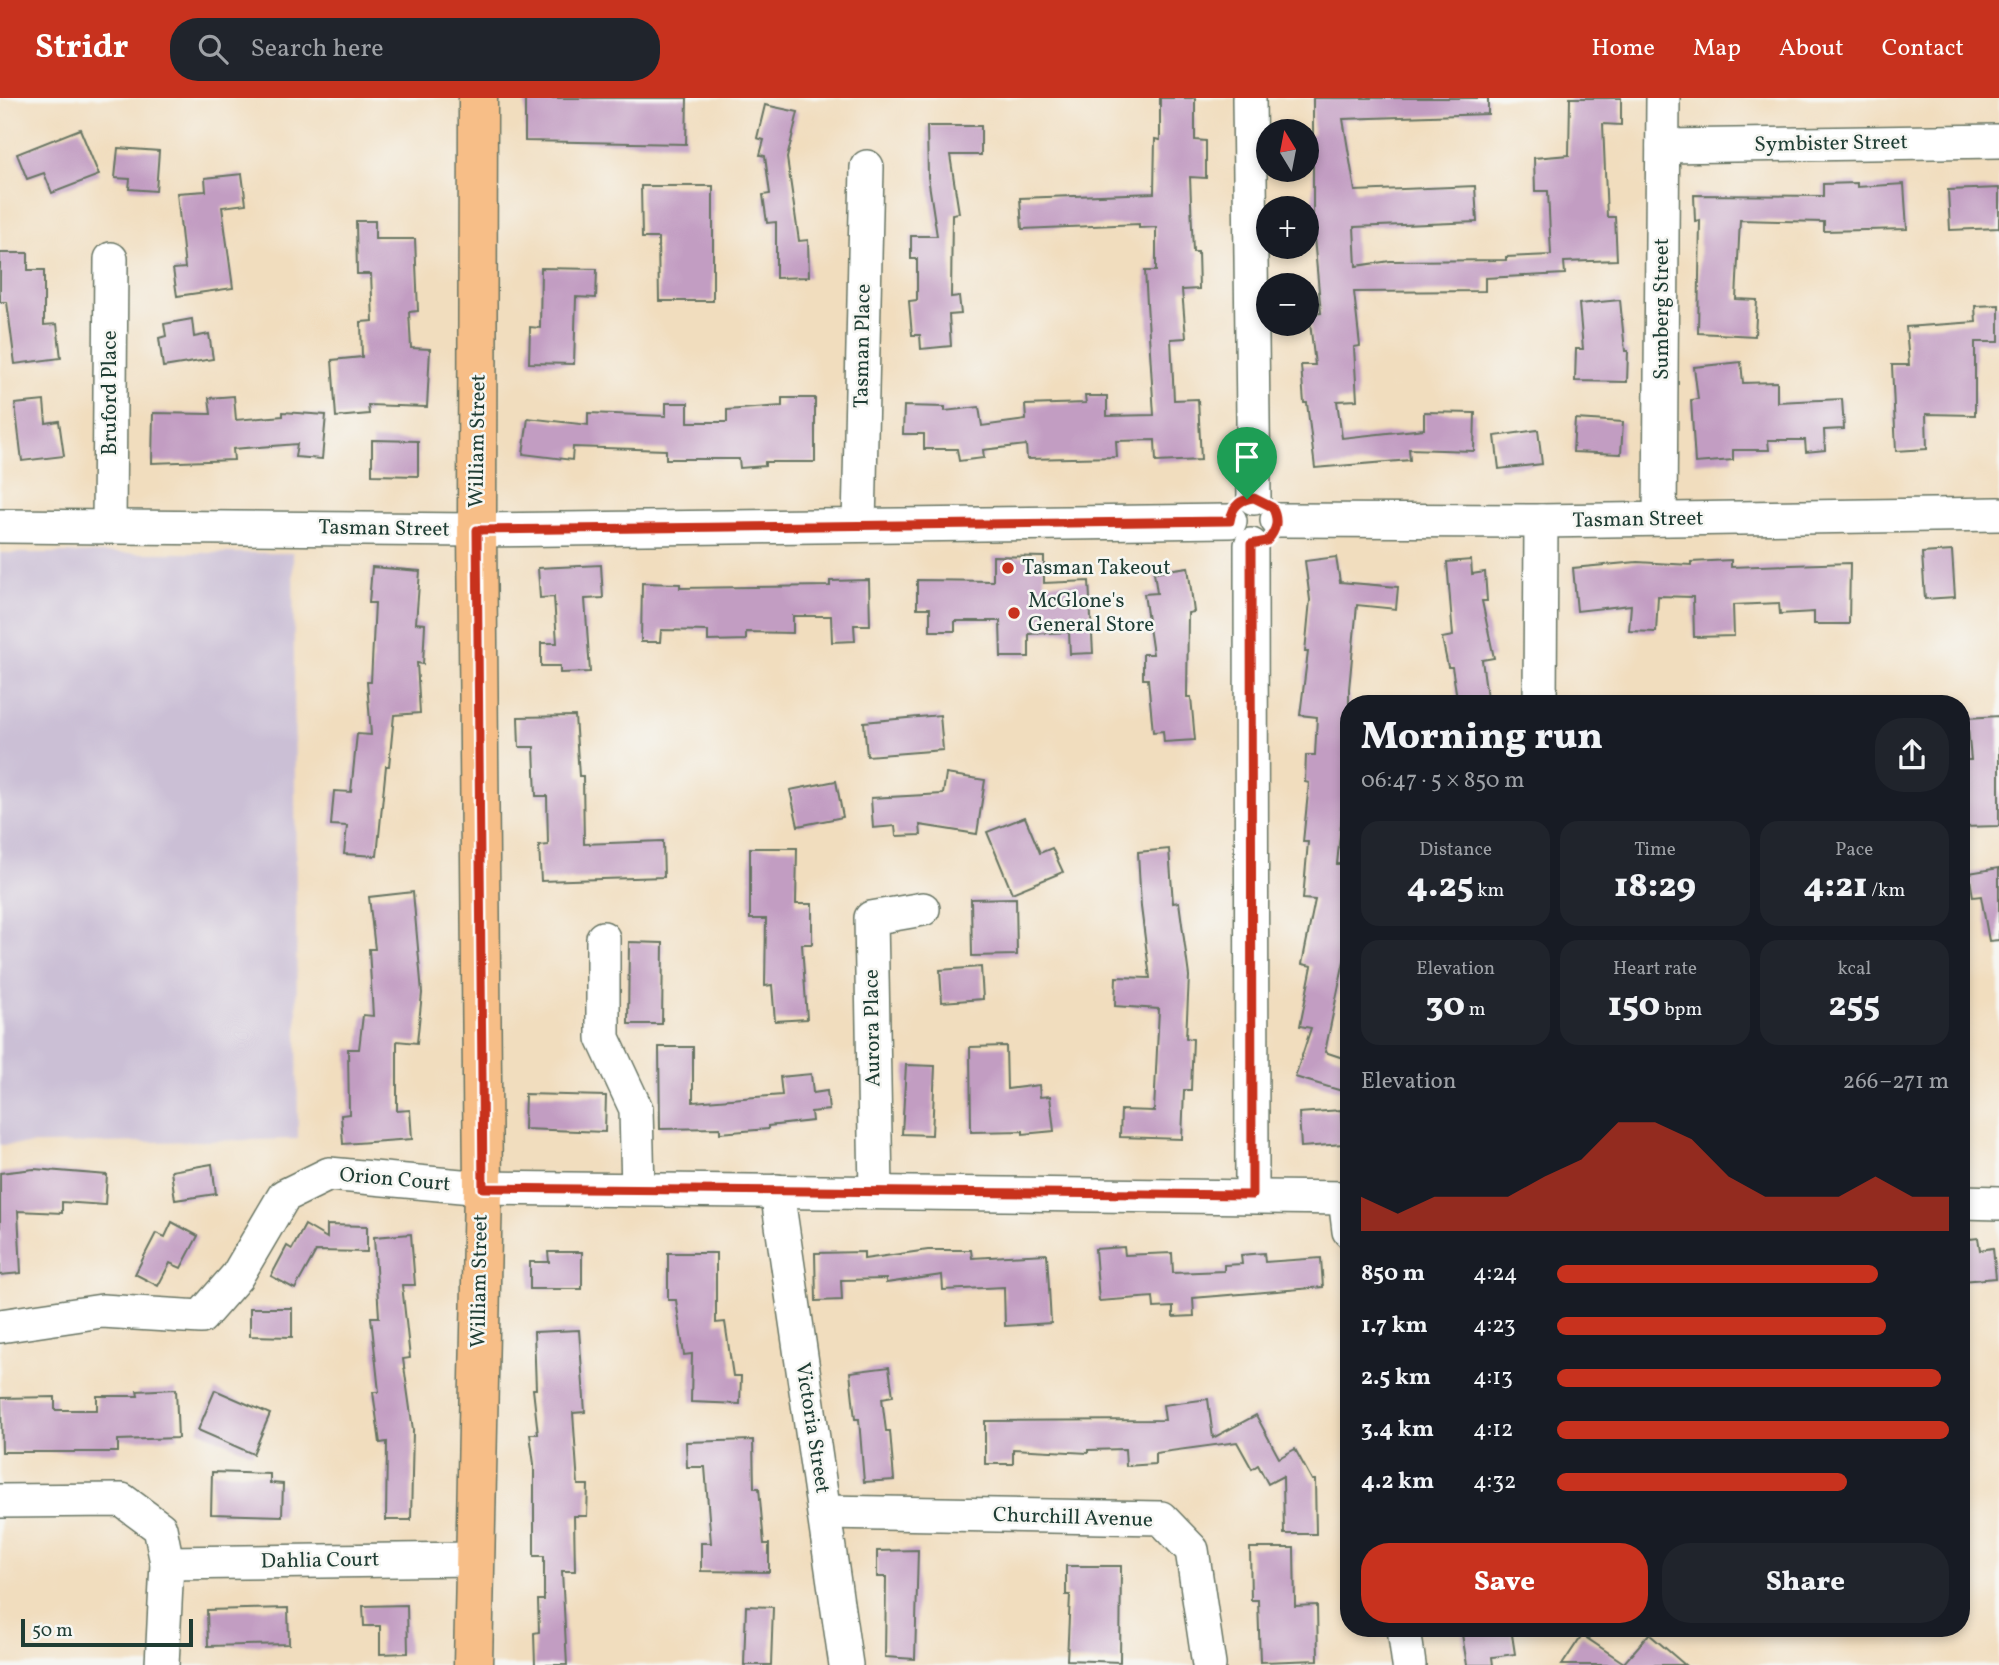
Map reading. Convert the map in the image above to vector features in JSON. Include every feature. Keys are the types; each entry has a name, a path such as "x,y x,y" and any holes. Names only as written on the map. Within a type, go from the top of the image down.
{"main road":[{"name":"William Street","path":"473,1665 483,1188 477,530 478,98"}],"street":[{"path":"1249,98 1265,509"},
{"name":"Sumberg Street","path":"1660,519 1663,98"},
{"name":"Symbister Street","path":"1663,146 1999,141"},
{"name":"Tasman Place","path":"859,525 867,167"},
{"name":"Bruford Place","path":"109,527 111,260"},
{"path":"1252,1195 1240,533 1235,507 1247,499 1265,509"},
{"name":"Tasman Street","path":"1265,509 1541,521 1999,514"},
{"path":"1540,695 1541,521"},
{"name":"Tasman Street","path":"0,526 477,530 859,525 1240,533"},
{"name":"Aurora Place","path":"876,1191 871,918 923,909"},
{"path":"603,938 603,1038 636,1109 638,1190"},
{"name":"Orion Court","path":"0,1326 102,1311 201,1317 237,1276 284,1196 329,1174 483,1188"},
{"path":"483,1188 1340,1198"},
{"name":"Victoria Street","path":"777,1191 846,1665"},
{"path":"1970,1202 1999,1203"},
{"path":"0,1501 122,1500 160,1528 167,1563 162,1665"},
{"name":"Churchill Avenue","path":"825,1512 1161,1518 1192,1550 1209,1665"},
{"name":"Dahlia Court","path":"167,1563 474,1559"},
{"path":"1405,1637 1409,1665"}],"shaded area":[{"path":"0,553 293,553 298,1139 0,1145"}],"building":[{"path":"525,98 687,98 686,144 525,141"},
{"path":"1160,98 1195,98 1195,140 1206,141 1206,178 1190,177 1193,252 1198,252 1199,289 1182,290 1186,338 1171,339 1174,400 1198,399 1201,460 1156,462 1155,440 1116,441 1117,457 1027,459 1026,445 983,450 984,458 959,461 957,449 924,449 924,434 903,434 904,406 945,407 945,411 979,407 982,426 1026,420 1025,405 1086,403 1085,396 1107,396 1107,416 1154,415 1145,271 1156,271 1156,227 1139,228 1139,224 1022,229 1020,198 1154,193 1155,139 1160,140"},
{"path":"1313,98 1488,98 1488,114 1343,119 1355,191 1475,186 1477,222 1354,227 1356,266 1390,261 1506,260 1506,257 1551,255 1548,191 1535,191 1534,158 1569,155 1570,98 1621,98 1621,125 1603,124 1607,217 1615,217 1617,260 1564,262 1565,274 1485,278 1485,291 1354,292 1360,346 1354,347 1357,400 1337,401 1342,438 1424,429 1424,412 1475,413 1474,451 1409,449 1410,460 1315,468 1307,403 1304,403 1301,365 1315,365 1312,336 1319,336 1321,313 1316,259 1319,259 1319,196 1313,196 1313,182 1320,182 1320,119 1313,119"},
{"path":"765,105 798,112 787,158 799,241 808,240 809,277 776,278 776,222 767,223 763,195 770,194 765,156 760,155 764,140 757,138"},
{"path":"927,126 981,126 981,155 950,155 959,213 952,214 951,297 959,296 961,314 949,315 951,346 921,349 920,335 912,335 909,301 917,300 917,259 911,259 911,236 937,236 928,177"},
{"path":"80,129 99,175 52,193 44,173 27,179 17,154"},
{"path":"118,148 159,151 156,191 129,189 130,179 115,178"},
{"path":"242,174 246,204 222,207 233,288 177,296 173,269 185,268 177,193 206,191 205,178"},
{"path":"1857,183 1857,187 1904,184 1907,229 1824,231 1824,222 1740,220 1736,299 1757,300 1755,336 1698,333 1700,220 1695,221 1694,195 1823,196 1823,184"},
{"path":"641,186 713,186 713,301 659,301 658,238 642,238"},
{"path":"1999,188 1999,228 1950,230 1948,190"},
{"path":"356,221 375,221 375,239 415,239 418,311 409,312 411,348 430,349 427,407 368,405 369,414 336,417 332,360 362,357 361,322 373,321 371,274 357,274"},
{"path":"0,253 28,253 28,270 44,270 44,325 57,324 61,358 15,364 7,302 0,302"},
{"path":"541,268 597,269 596,298 576,297 574,364 529,363 530,327 540,328"},
{"path":"1620,300 1625,351 1628,351 1627,382 1575,381 1576,349 1583,349 1579,304"},
{"path":"1999,305 1999,342 1975,342 1975,415 1926,414 1927,449 1896,451 1892,365 1909,365 1906,327 1976,322 1975,306"},
{"path":"192,319 194,337 209,334 213,359 163,367 159,338 166,336 164,324"},
{"path":"1741,362 1743,383 1777,382 1777,402 1842,399 1844,429 1824,430 1825,450 1806,452 1805,440 1768,440 1769,450 1733,450 1733,460 1695,463 1691,400 1698,399 1694,367"},
{"path":"234,396 236,420 283,416 283,412 326,415 322,459 295,457 297,444 233,449 234,460 152,463 153,413 211,414 209,398"},
{"path":"782,398 815,398 815,462 765,462 765,466 740,468 739,459 666,459 666,450 573,447 572,460 523,454 528,418 588,425 588,413 666,416 666,403 688,403 688,422 727,422 727,410 782,406"},
{"path":"44,401 46,423 59,421 64,456 22,461 15,404"},
{"path":"1575,419 1623,422 1621,454 1573,452"},
{"path":"1538,430 1542,464 1499,469 1495,436"},
{"path":"372,440 418,441 418,476 372,475"},
{"path":"1952,551 1955,597 1925,599 1922,553"},
{"path":"993,556 1044,557 1044,583 1089,581 1093,653 1070,654 1069,632 1029,634 1029,657 1001,657 1000,621 955,621 955,631 930,631 930,608 917,608 917,580 993,581"},
{"path":"1336,557 1340,582 1398,587 1396,609 1357,605 1349,695 1340,695 1340,834 1337,864 1340,864 1340,980 1325,1052 1340,1057 1340,1090 1295,1077 1311,1028 1300,1026 1312,966 1302,964 1315,900 1303,899 1308,842 1303,842 1309,783 1305,782 1306,755 1315,755 1317,717 1300,715 1308,652 1305,652 1310,600 1305,561"},
{"path":"1471,560 1472,574 1485,572 1487,601 1482,601 1494,658 1482,660 1487,695 1457,695 1452,667 1448,667 1442,638 1453,636 1447,562"},
{"path":"1731,560 1731,567 1850,563 1849,624 1814,624 1814,612 1780,614 1779,603 1733,605 1734,636 1694,637 1693,597 1658,596 1656,632 1629,631 1631,605 1577,611 1573,568 1637,562 1691,565 1691,562"},
{"path":"601,565 603,598 585,599 590,672 560,673 560,666 541,666 541,643 557,643 554,597 540,598 538,568"},
{"path":"372,567 420,571 416,623 425,624 423,664 417,663 420,713 394,715 377,856 344,854 347,826 331,825 334,791 351,792 357,734 371,735 367,682 371,682 375,603 369,603"},
{"path":"1188,567 1194,612 1188,613 1187,697 1191,697 1195,740 1164,742 1163,731 1153,732 1148,679 1143,679 1143,654 1153,654 1144,594 1157,593 1154,572"},
{"path":"869,580 870,625 854,625 855,641 832,642 831,616 793,616 793,633 746,632 746,640 708,641 708,631 661,630 660,642 641,642 642,583 680,584 680,588 830,586 830,581"},
{"path":"940,715 943,750 867,756 864,722"},
{"path":"575,716 579,776 583,776 584,844 663,841 664,877 541,881 539,846 548,845 547,796 536,796 534,747 519,747 518,717"},
{"path":"1999,716 1999,826 1970,827 1970,718"},
{"path":"946,774 985,780 977,834 920,825 921,835 896,836 895,826 873,828 871,798 943,794"},
{"path":"836,781 843,817 798,826 790,790"},
{"path":"1025,817 1040,853 1052,848 1063,872 1012,893 987,832"},
{"path":"750,848 797,848 796,904 812,904 812,944 802,944 807,1019 775,1021 772,985 765,986 766,919 750,919"},
{"path":"1169,849 1173,903 1179,902 1189,976 1186,1038 1193,1039 1191,1090 1184,1090 1182,1139 1120,1137 1121,1110 1154,1111 1159,1009 1115,1006 1116,977 1150,978 1141,907 1138,852"},
{"path":"1999,868 1999,940 1989,941 1981,896 1973,897 1970,873"},
{"path":"413,892 422,993 417,1043 397,1041 397,1111 410,1110 412,1139 343,1144 341,1115 349,1114 348,1049 359,1049 363,1015 373,1016 369,949 375,949 369,897"},
{"path":"1016,898 1017,955 972,956 971,899"},
{"path":"629,942 663,943 662,1024 628,1024"},
{"path":"981,967 983,999 942,1002 940,970"},
{"path":"1006,1046 1007,1089 1039,1085 1040,1097 1050,1096 1054,1131 1023,1134 1023,1131 971,1132 970,1047"},
{"path":"659,1047 693,1047 693,1102 782,1095 780,1077 811,1074 813,1093 827,1091 829,1110 811,1112 812,1121 768,1126 768,1129 720,1133 720,1128 660,1129"},
{"path":"906,1065 935,1066 932,1135 902,1134"},
{"path":"525,1094 606,1096 605,1132 524,1129"},
{"path":"1340,1110 1340,1144 1301,1147 1299,1113"},
{"path":"212,1164 216,1194 175,1200 171,1171"},
{"path":"34,1169 107,1175 105,1205 62,1202 62,1213 18,1211 21,1273 0,1275 0,1173"},
{"path":"172,1222 198,1236 181,1268 170,1263 158,1286 135,1274 156,1233 165,1237"},
{"path":"305,1225 327,1238 327,1225 367,1226 367,1252 316,1251 295,1289 271,1276 287,1246 292,1249"},
{"path":"411,1234 415,1285 402,1285 410,1358 403,1359 413,1430 411,1520 386,1520 387,1442 380,1443 373,1392 379,1392 371,1317 379,1317 374,1237"},
{"path":"1978,1238 1980,1250 1993,1248 1996,1278 1970,1280 1970,1239"},
{"path":"1124,1247 1125,1255 1172,1253 1173,1273 1224,1271 1224,1265 1242,1264 1241,1255 1264,1253 1265,1262 1321,1258 1323,1287 1193,1298 1194,1316 1173,1317 1173,1307 1154,1308 1153,1297 1099,1301 1095,1249"},
{"path":"928,1250 971,1250 972,1258 1047,1254 1051,1323 1005,1326 1004,1287 943,1290 942,1275 886,1283 886,1279 841,1280 842,1300 816,1301 815,1253 864,1252 864,1259"},
{"path":"548,1252 582,1252 582,1289 530,1289 530,1262 549,1262"},
{"path":"668,1253 716,1253 716,1323 725,1322 733,1376 741,1376 740,1404 691,1402 692,1354 684,1355 676,1300 668,1300"},
{"path":"250,1308 292,1308 292,1337 250,1336"},
{"path":"579,1330 585,1412 573,1413 578,1485 588,1485 587,1516 574,1516 575,1571 562,1571 567,1665 535,1665 534,1633 539,1632 538,1600 544,1600 544,1556 534,1556 534,1464 530,1434 538,1434 533,1389 536,1389 534,1332"},
{"path":"889,1367 893,1396 882,1398 886,1431 890,1431 894,1480 864,1482 859,1419 855,1419 850,1372"},
{"path":"176,1389 178,1438 118,1440 118,1452 2,1452 1,1398 55,1397 55,1410 97,1410 97,1396 138,1396 137,1391"},
{"path":"215,1390 270,1414 253,1454 198,1430"},
{"path":"1208,1399 1213,1438 1256,1415 1279,1458 1295,1449 1312,1480 1315,1480 1316,1534 1284,1534 1283,1476 1268,1484 1258,1465 1252,1469 1237,1442 1155,1453 1155,1464 1126,1466 1125,1449 1088,1450 1088,1453 1013,1449 1013,1464 985,1464 985,1421 1165,1420 1163,1405"},
{"path":"753,1440 754,1488 759,1488 764,1544 769,1544 769,1572 701,1571 701,1543 711,1543 705,1467 687,1467 686,1442"},
{"path":"212,1472 270,1474 270,1483 283,1484 282,1516 211,1514"},
{"path":"1250,1548 1294,1548 1295,1606 1317,1605 1318,1660 1260,1662 1258,1600 1251,1600"},
{"path":"918,1550 915,1659 885,1657 886,1577 877,1577 877,1551"},
{"path":"1066,1566 1121,1566 1120,1662 1067,1660 1070,1595 1066,1595"},
{"path":"407,1605 408,1653 380,1654 380,1626 364,1626 363,1606"},
{"path":"746,1606 773,1607 771,1665 744,1665"},
{"path":"288,1608 289,1644 208,1646 207,1610"},
{"path":"1462,1637 1512,1637 1515,1654 1492,1657 1493,1665 1467,1665"},
{"path":"1581,1637 1585,1637 1624,1663 1646,1637 1652,1637 1685,1665 1562,1665"}],"place":[{"name":"Tasman Takeout","path":"1008,568"},
{"name":"McGlone's General Store","path":"1014,613"}],"route":[{"path":"1247,499 1267,502 1277,520 1276,528 1267,541 1251,544 1252,1195 483,1188 477,530 1230,521 1235,507 1247,499"}]}
